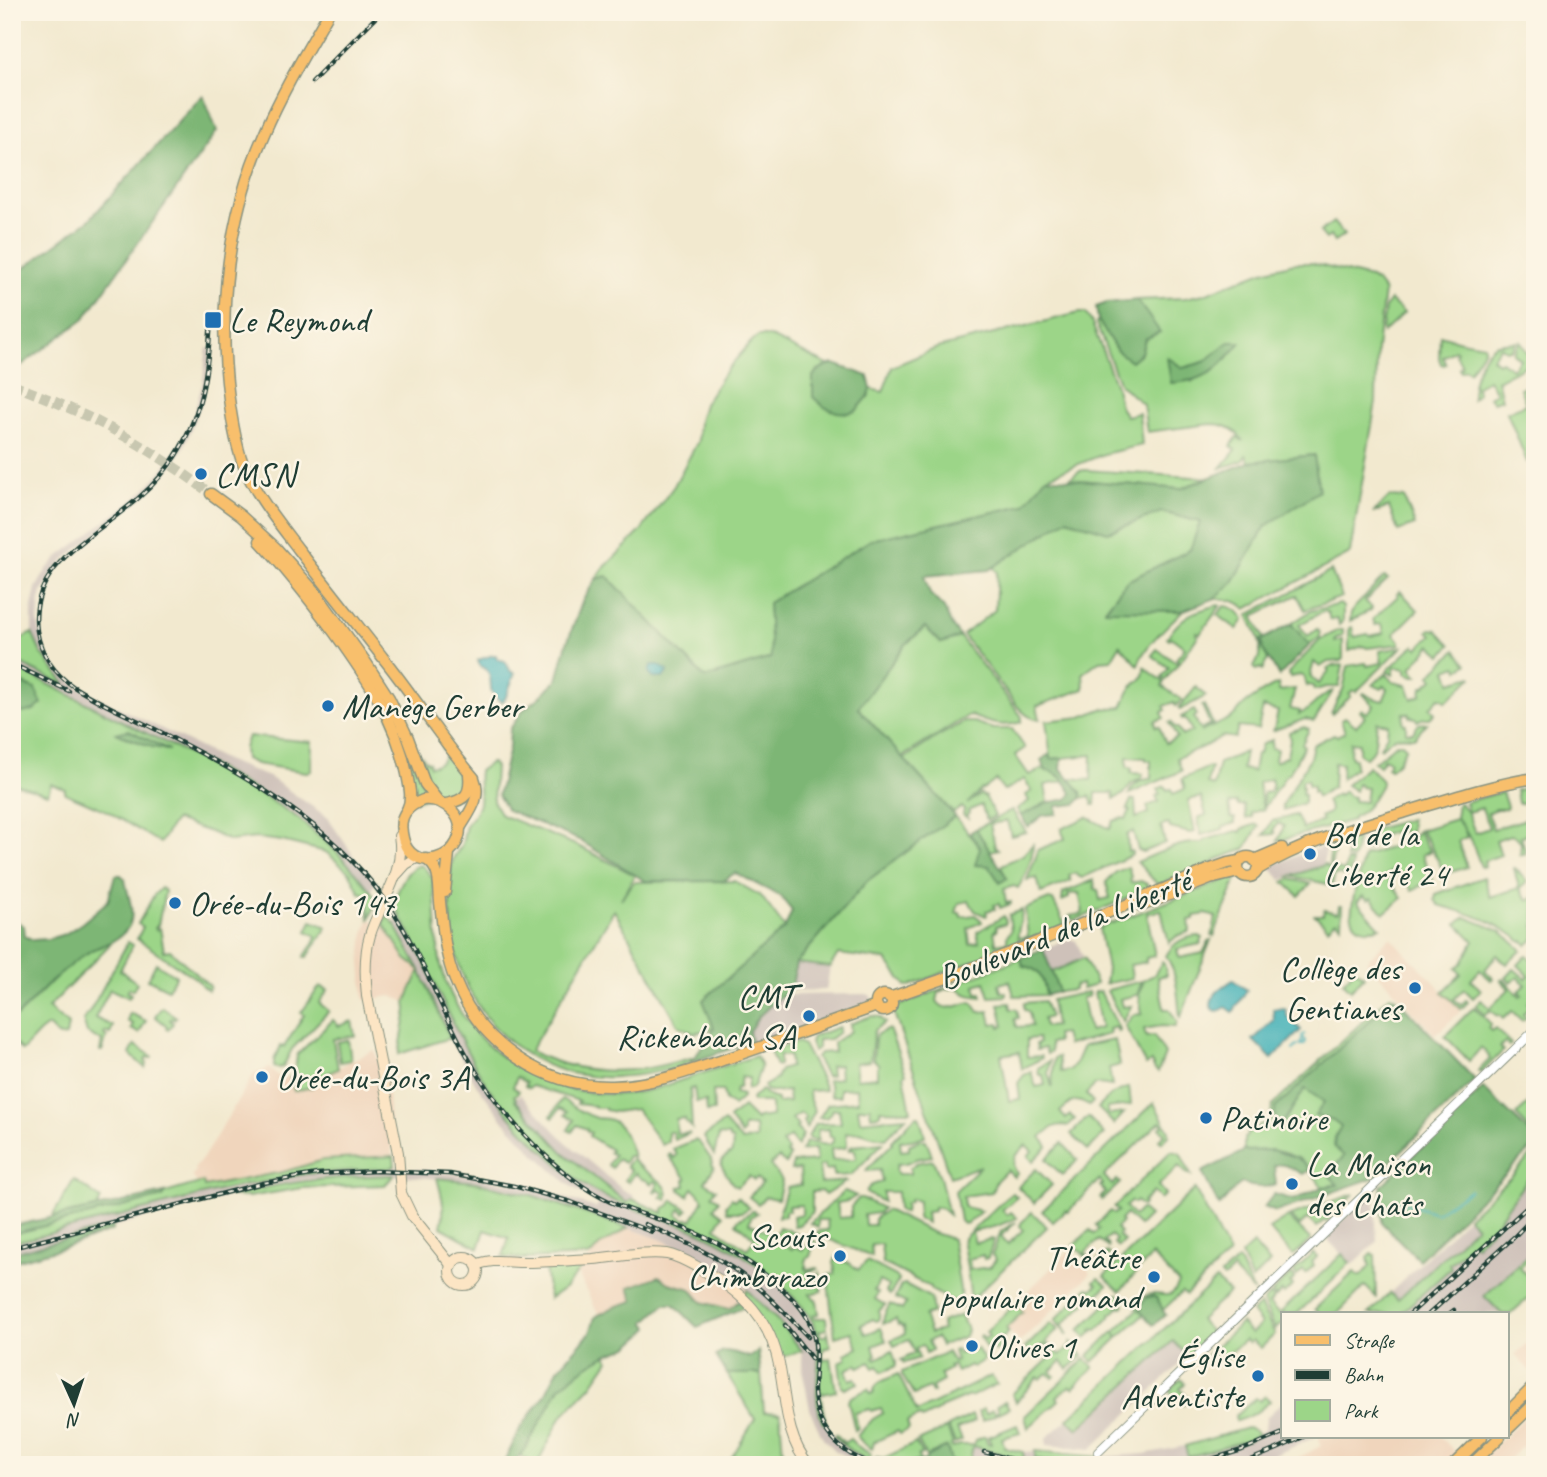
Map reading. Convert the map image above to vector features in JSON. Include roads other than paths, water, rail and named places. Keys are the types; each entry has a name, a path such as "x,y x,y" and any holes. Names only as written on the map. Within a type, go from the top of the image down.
{"main road":[{"path":"329,12 263,135 239,208 230,252 224,321 226,375 233,428 243,463 253,485 271,513 474,778 476,799 460,828 457,842 449,853 442,918"},
{"path":"452,1266 412,1216 401,1193 398,1153 367,996 368,943 395,877 400,857 398,831 410,803 410,791 400,747 391,721 372,687 318,611 256,537 212,494 276,548 316,593 389,698 408,738 425,785 455,813 460,828"},
{"path":"407,810 423,800 460,801 470,786 468,771"},
{"path":"1255,865 1247,858 1240,867 1244,876 1250,876 1255,865 1303,841 1329,836 1484,788 1535,778"},
{"path":"401,822 405,844 411,854 431,863 437,873 442,918"},
{"path":"395,877 406,864 422,858 437,859 449,853"},
{"name":"Boulevard de la Liberté","path":"442,918 452,972 464,999 477,1019 501,1045 522,1061 547,1073 572,1082 612,1086 669,1077 877,1006 879,998 885,996 890,1001 901,999 1073,930 1208,870 1228,863 1240,867"},
{"path":"476,1265 491,1261 521,1262 663,1254 685,1260 708,1273 738,1293 768,1331 777,1355 794,1441 808,1465"},
{"path":"462,1257 469,1258 476,1265 477,1276 472,1282 461,1284 454,1280 450,1272 452,1266 462,1257"},
{"path":"1508,1412 1535,1385"},
{"path":"1508,1429 1535,1403"},
{"path":"1453,1465 1481,1438"},
{"path":"1471,1465 1499,1438"}],"street":[{"path":"1098,1452 1535,1030"}],"water":[{"path":"493,655 505,661 511,672 515,673 505,699 501,702 493,694 489,674 478,660"},
{"path":"652,665 658,665 668,671 663,678 653,678 649,673"},
{"path":"1233,980 1247,990 1233,1012 1226,1007 1215,1010 1211,1007 1213,998"},
{"path":"1285,1008 1287,1016 1301,1030 1272,1059 1253,1040 1274,1020 1273,1009"}],"waterway":[{"path":"1302,1040 1301,1045 1304,1045 1306,1041 1302,1036 1305,1034"},
{"path":"1293,1050 1301,1045"},
{"path":"1396,1200 1436,1213 1470,1190"}],"tunnel":[{"path":"12,385 65,406 116,432 165,461 211,494"}],"railway":[{"path":"312,82 381,12"},
{"path":"211,318 208,357 201,394 181,447 165,471 149,488 63,560 50,574 41,591 37,631 45,656 55,670 74,687 243,777 299,814 350,858 373,884 401,924 472,1065 511,1120 555,1164 590,1191 610,1202 689,1230 721,1245 753,1265 788,1294 802,1310 812,1329 816,1350 814,1390 819,1417 832,1439 842,1448 877,1465"},
{"path":"12,664 69,691"},
{"path":"12,1248 263,1183 317,1174 376,1171 450,1174 514,1186 571,1202 652,1232"},
{"path":"1412,1312 1535,1200"},
{"path":"1431,1312 1535,1215"},
{"path":"645,1224 730,1266 768,1296 808,1337"},
{"path":"785,1325 812,1359"},
{"path":"1192,1465 1242,1450 1281,1434"},
{"path":"1238,1465 1301,1438"},
{"path":"984,1452 1032,1465"}],"place":[{"name":"Le Reymond","path":"213,320"},
{"name":"CMSN","path":"201,474"},
{"name":"Manège Gerber","path":"328,706"},
{"name":"Bd de la Liberté 24","path":"1310,854"},
{"name":"Orée-du-Bois 147","path":"175,903"},
{"name":"Collège des Gentianes","path":"1415,988"},
{"name":"CMT Rickenbach SA","path":"809,1016"},
{"name":"Orée-du-Bois 3A","path":"262,1077"},
{"name":"Patinoire","path":"1206,1118"},
{"name":"La Maison des Chats","path":"1292,1184"},
{"name":"Scouts Chimborazo","path":"840,1256"},
{"name":"Théâtre populaire romand","path":"1154,1277"},
{"name":"Olives 1","path":"972,1346"},
{"name":"Église Adventiste","path":"1258,1376"}]}
